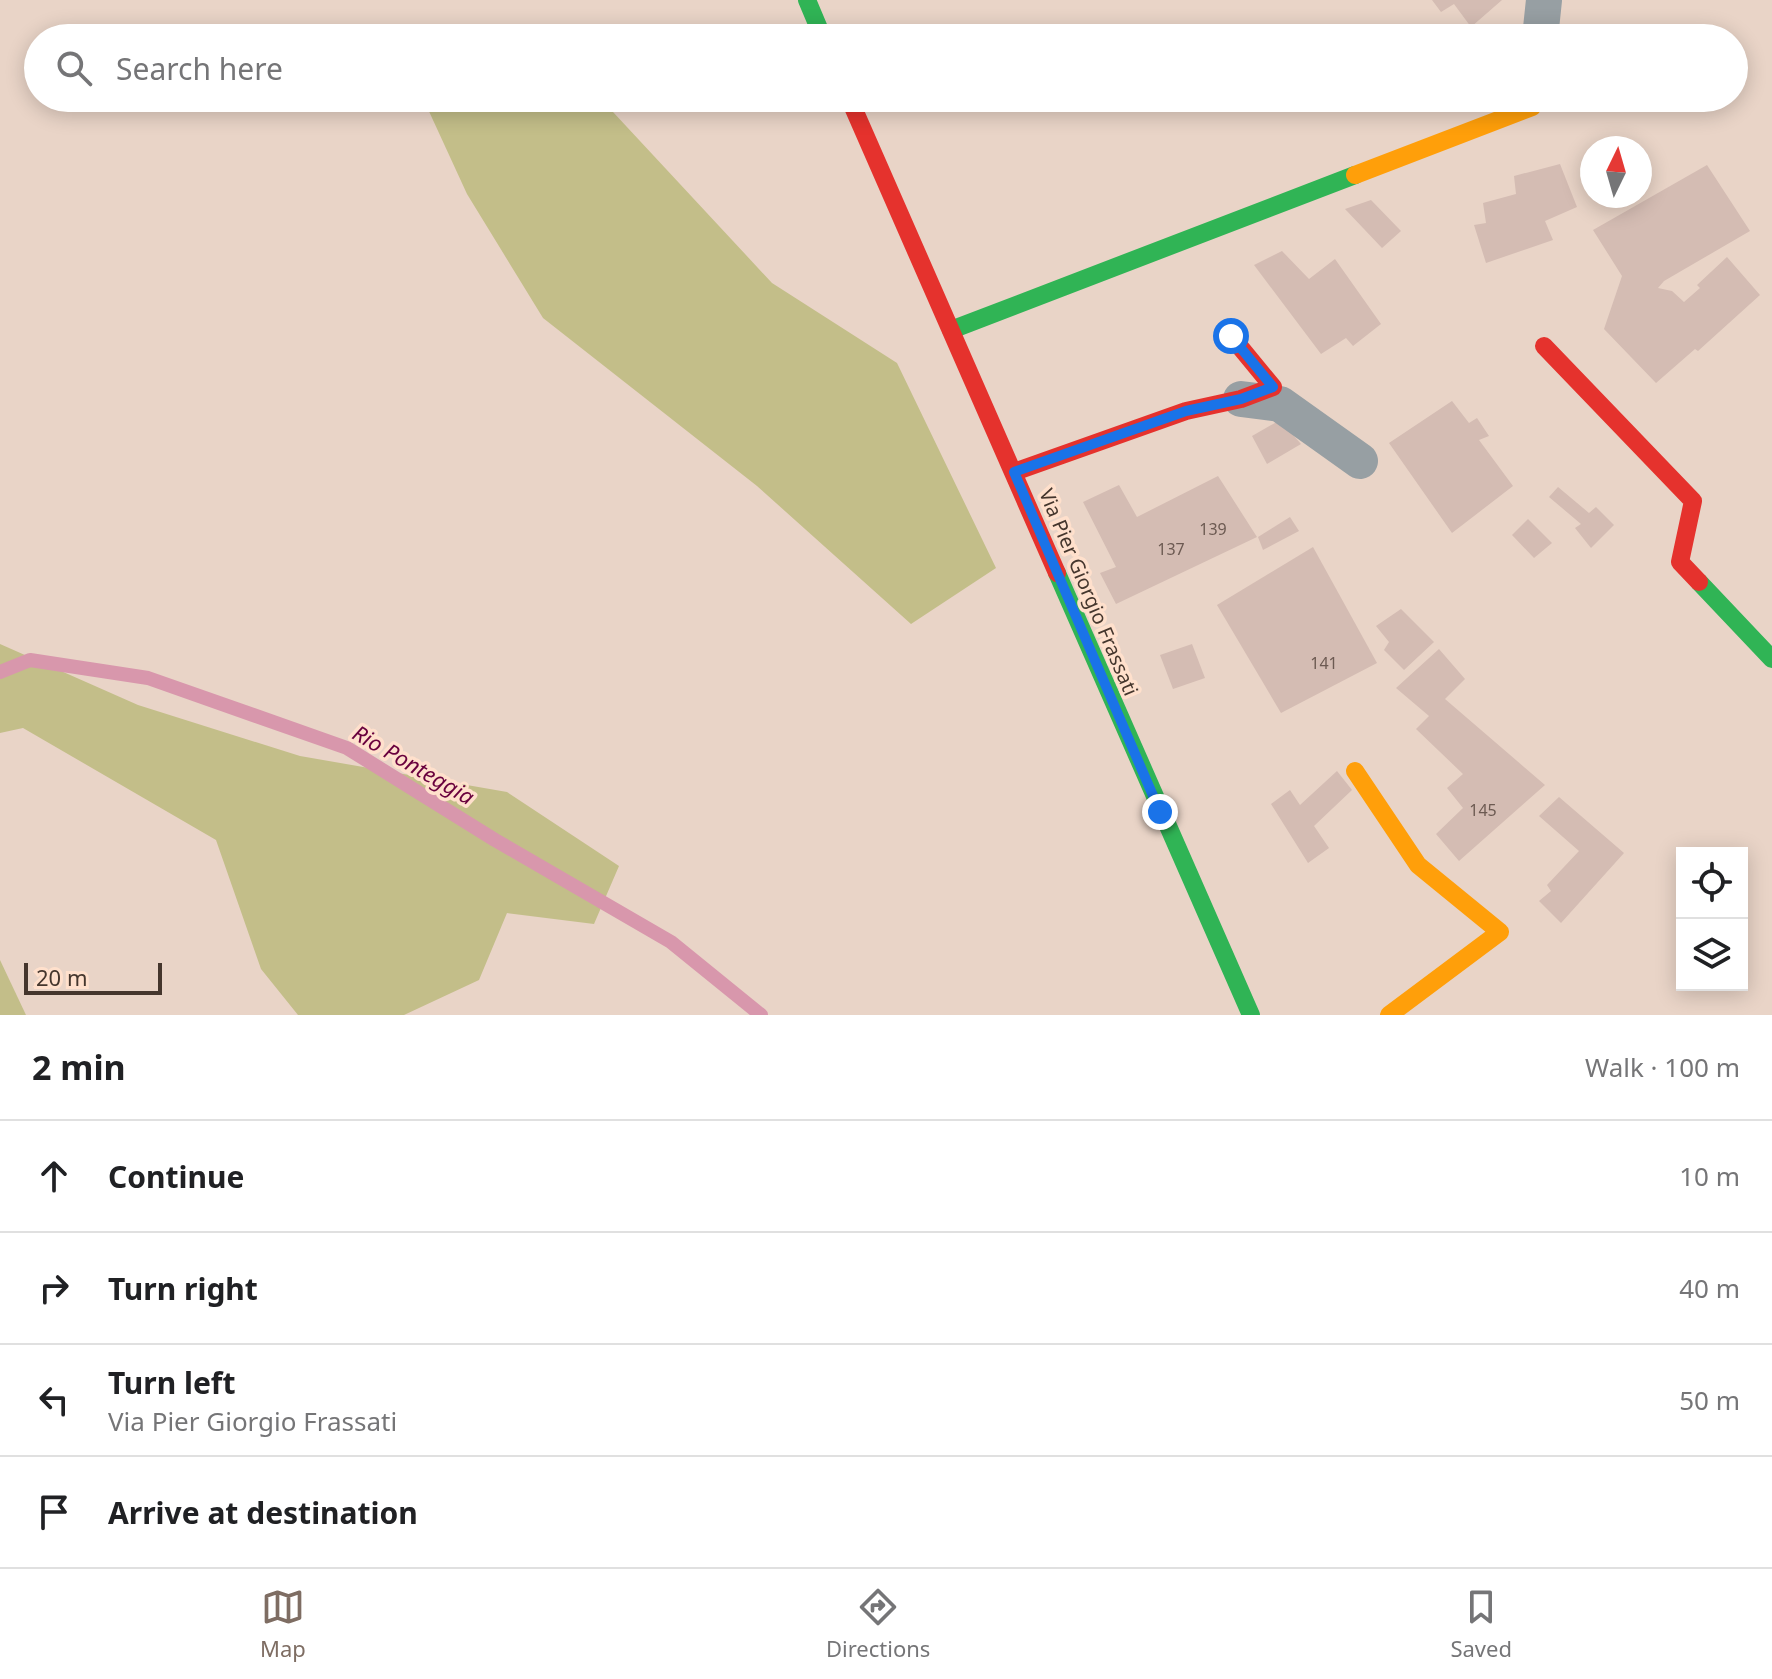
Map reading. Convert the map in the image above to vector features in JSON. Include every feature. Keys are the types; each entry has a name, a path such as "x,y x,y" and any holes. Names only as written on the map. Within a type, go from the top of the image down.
{"street":[{"path":"807,0 817,24"},
{"path":"1541,24 1544,0"},
{"name":"Via Pier Giorgio Frassati","path":"855,112 1251,1015"},
{"path":"951,330 1519,112"},
{"path":"1014,472 1186,411 1241,399 1273,387 1231,336"},
{"path":"1544,346 1693,501 1680,562 1772,659"},
{"path":"1241,399 1280,404 1360,461"},
{"path":"1355,771 1418,865 1500,932 1389,1015"}],"shaded area":[{"path":"429,112 613,112 772,283 897,363 996,568 911,624 757,486 543,318 467,194"},
{"path":"0,644 138,705 300,756 507,792 619,866 594,924 507,913 479,980 404,1015 298,1015 261,969 216,840 23,728 0,733"},
{"path":"0,960 26,1015 0,1015"}],"building":[{"path":"1432,0 1502,0 1474,24 1469,24 1454,4 1441,12"},
{"path":"1560,164 1577,207 1545,221 1553,240 1486,263 1474,225 1486,223 1483,203 1516,194 1514,176"},
{"path":"1707,165 1750,231 1664,281 1658,288 1672,291 1684,302 1727,257 1760,295 1698,351 1695,349 1656,383 1604,329 1622,276 1593,230 1632,208 1652,208 1652,196"},
{"path":"1371,200 1401,231 1382,248 1345,209"},
{"path":"1282,251 1309,279 1335,259 1381,324 1353,346 1346,338 1321,354 1254,265"},
{"path":"1452,401 1469,423 1477,418 1489,436 1479,440 1513,486 1452,533 1389,443"},
{"path":"1280,420 1301,444 1267,464 1252,436"},
{"path":"1218,476 1257,537 1116,604 1100,573 1116,567 1083,502 1119,485 1137,517"},
{"path":"1558,487 1589,513 1596,507 1614,525 1591,548 1575,528 1581,524 1549,497"},
{"path":"1290,517 1299,531 1263,550 1258,537"},
{"path":"1528,519 1552,543 1534,558 1512,535"},
{"path":"1313,547 1377,663 1281,713 1217,605"},
{"path":"1401,609 1434,642 1404,670 1384,650 1389,642 1376,626"},
{"path":"1192,644 1205,678 1173,689 1160,655"},
{"path":"1439,649 1465,679 1445,699 1545,785 1459,861 1436,834 1463,808 1447,788 1463,774 1416,729 1429,716 1396,688"},
{"path":"1337,771 1352,790 1314,826 1329,848 1308,863 1271,804 1290,790 1300,805"},
{"path":"1559,797 1624,853 1561,923 1539,901 1551,891 1547,885 1579,851 1539,816"}],"waterway":[{"name":"Rio Ponteggia","path":"0,672 30,660 148,678 347,748 495,840 671,942 761,1015"}],"traffic: fast":[{"path":"807,0 817,24"},
{"path":"951,330 1355,175"},
{"path":"1057,573 1251,1015"},
{"path":"1699,582 1772,659"}],"traffic: slow":[{"path":"1355,175 1519,112"},
{"path":"1355,771 1418,865 1500,932 1389,1015"}],"traffic: jam":[{"path":"855,112 1057,573"},
{"path":"1014,472 1186,411 1241,399 1273,387 1231,336"},
{"path":"1544,346 1693,501 1680,562 1699,582"}],"route":[{"path":"1160,812 1014,472 1186,411 1241,399 1273,387 1231,336"}]}
